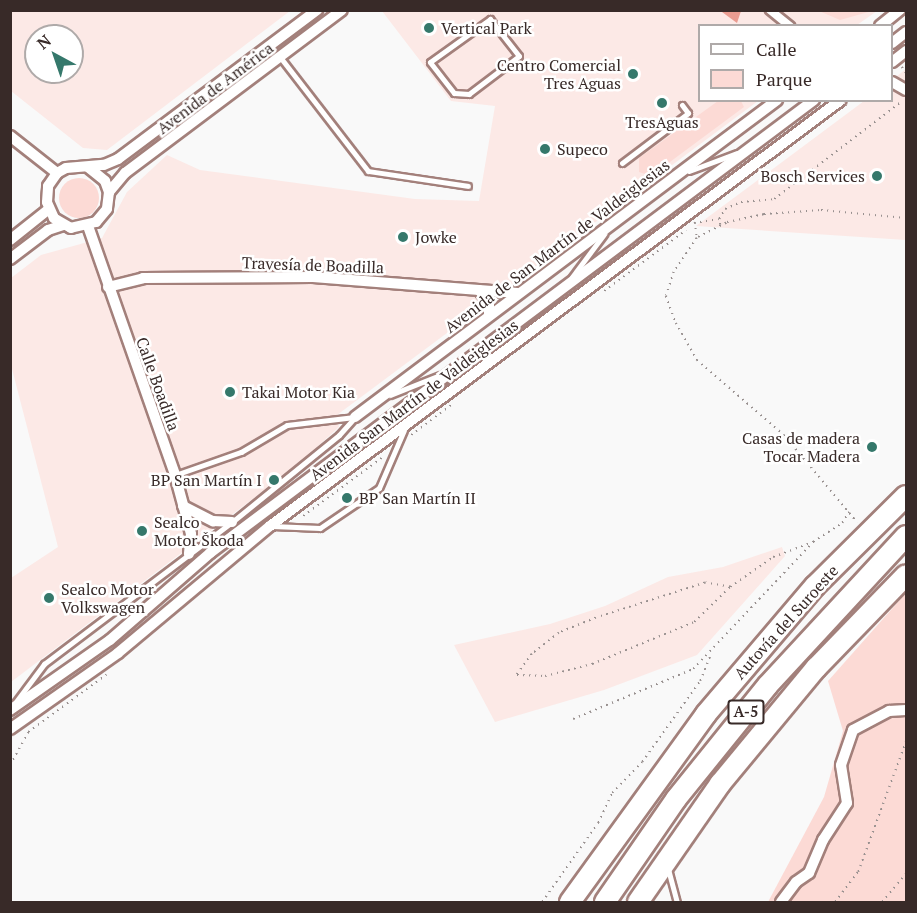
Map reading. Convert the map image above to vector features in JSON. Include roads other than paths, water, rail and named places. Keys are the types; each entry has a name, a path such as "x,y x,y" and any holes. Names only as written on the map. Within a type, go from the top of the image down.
{"highway":[{"name":"Autovía del Suroeste","path":"570,903 706,714 815,586 906,496"},
{"name":"Autovía del Suroeste","path":"605,903 676,799 768,685 861,580 906,536"},
{"path":"638,903 720,784 816,668 906,575"}],"street":[{"name":"Avenida de América","path":"88,167 104,165 124,155 317,10"},
{"name":"Avenida de América","path":"109,192 125,173 342,10"},
{"path":"770,10 779,21"},
{"path":"882,24 900,10"},
{"path":"893,42 906,32"},
{"path":"896,65 906,51"},
{"name":"Avenida de San Martín de Valdeiglesias","path":"355,417 774,102"},
{"name":"Avenida San Martín de Valdeiglesias","path":"11,709 110,640 210,553 811,102"},
{"name":"Avenida San Martín de Valdeiglesias","path":"10,729 118,653 270,526 838,102"},
{"path":"10,136 57,173"},
{"path":"10,259 48,230 63,225 88,226 102,216 109,192 105,181 88,167 66,168 57,173 46,194 49,209 63,225"},
{"path":"10,240 49,209"},
{"name":"Calle Boadilla","path":"88,226 175,475 191,534 189,554"},
{"name":"Travesía de Boadilla","path":"108,287 143,278 313,277 517,293"},
{"path":"478,290 489,302 489,315"},
{"path":"183,506 213,521 232,522"},
{"path":"781,903 796,882 809,873 823,840 847,802 841,765 853,730 889,711 906,710"}],"lane":[{"path":"490,19 519,56 469,94 454,93 430,62 490,19"},
{"path":"280,57 368,171 468,186"},
{"path":"622,163 688,113 682,105"},
{"path":"677,175 747,150"},
{"path":"562,290 610,226"},
{"path":"378,400 453,370"},
{"path":"175,475 241,452 287,425 355,417"},
{"path":"11,709 44,664 232,522 339,435 355,417"},
{"path":"270,526 320,528 379,488 406,424"},
{"path":"667,862 677,903"}],"place":[{"name":"Vertical Park","path":"429,28"},
{"name":"Centro Comercial Tres Aguas","path":"633,74"},
{"name":"TresAguas","path":"662,103"},
{"name":"Supeco","path":"545,149"},
{"name":"Bosch Services","path":"877,176"},
{"name":"Jowke","path":"403,237"},
{"name":"Takai Motor Kia","path":"230,392"},
{"name":"Casas de madera Tocar Madera","path":"872,447"},
{"name":"BP San Martín I","path":"274,480"},
{"name":"BP San Martín II","path":"347,498"},
{"name":"Sealco Motor Škoda","path":"142,531"},
{"name":"Sealco Motor Volkswagen","path":"49,598"}]}
